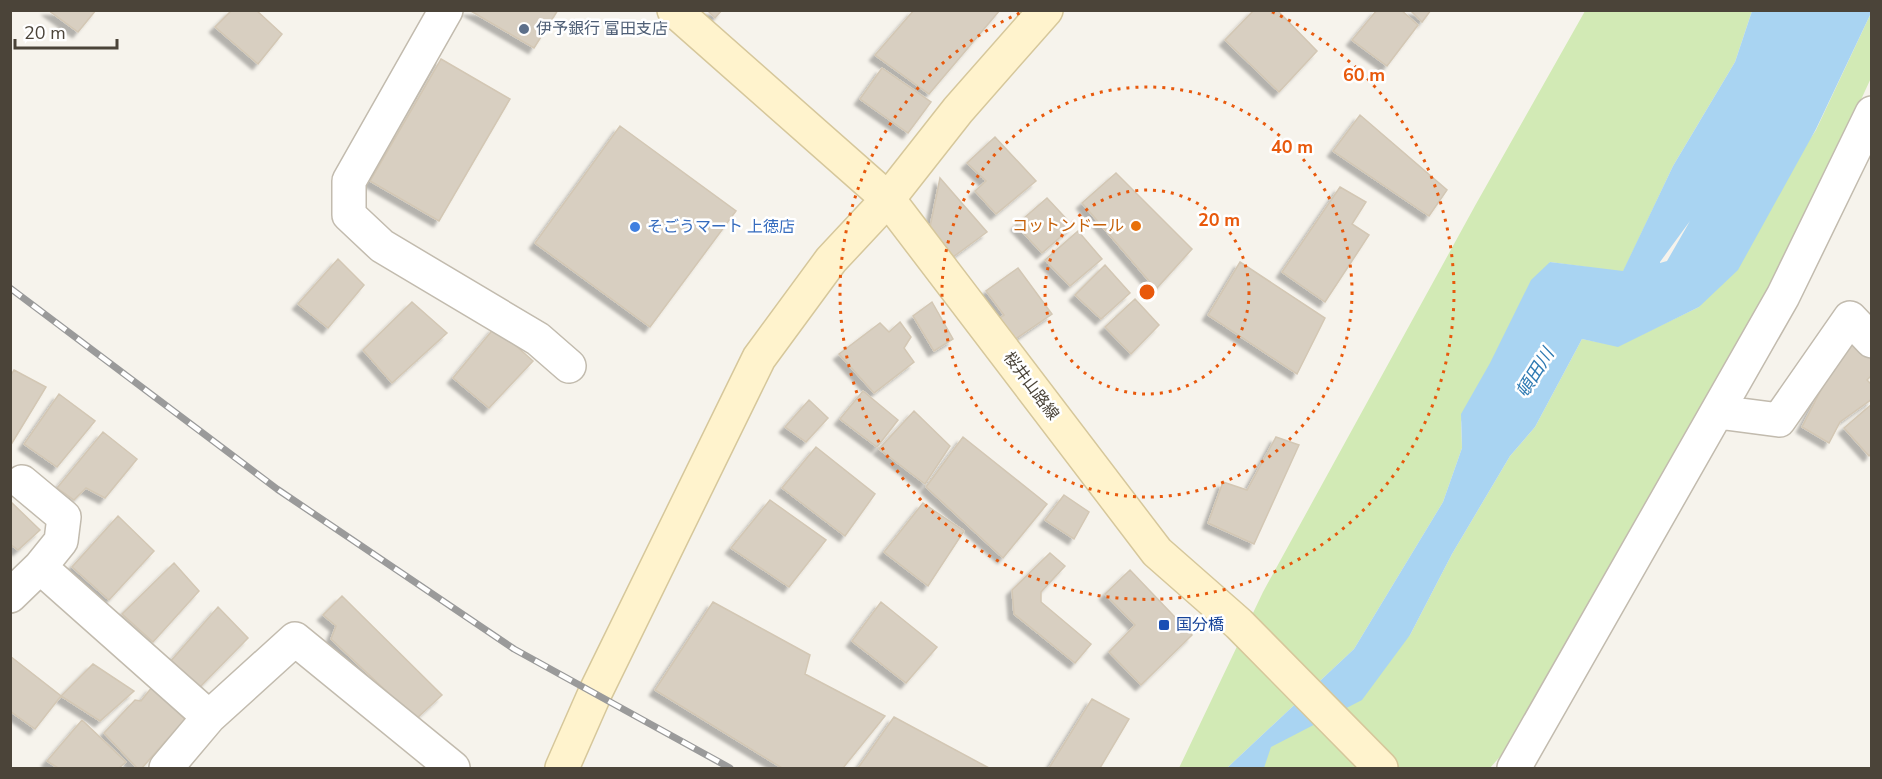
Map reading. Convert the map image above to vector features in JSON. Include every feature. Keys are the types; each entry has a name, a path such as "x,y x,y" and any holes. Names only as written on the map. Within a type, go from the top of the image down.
{"main road":[{"name":"桜井山路線","path":"674,10 888,199 1157,552 1239,624 1381,768"},
{"path":"562,768 595,693 759,358 831,260 888,199 958,110 1046,10"}],"street":[{"path":"446,10 349,181 349,215 382,246 538,339 569,366"},
{"path":"1514,768 1783,296 1872,113"},
{"path":"1718,412 1779,420 1850,318 1872,341"},
{"path":"10,596 40,567 61,541 64,517 22,482"},
{"path":"40,567 209,717"},
{"path":"166,768 209,717 295,639 453,768"}],"green space":[{"path":"1585,11 1752,11 1735,62 1673,166 1623,272 1550,262 1461,422 1462,448 1443,502 1354,649 1227,768 1179,768 1263,592"},
{"path":"1871,13 1871,78 1768,301 1505,751 1490,768 1263,768 1269,746 1410,635 1452,554 1510,456 1535,427 1582,339 1618,346 1699,307 1816,130"}],"water":[{"name":"頓田川","path":"1752,11 1871,11 1816,129 1738,270 1699,307 1618,347 1582,339 1535,427 1510,456 1452,554 1410,635 1362,700 1271,747 1264,768 1227,768 1354,649 1443,502 1462,448 1461,414 1490,363 1531,280 1550,262 1623,271 1673,166 1735,62","holes":["1690,221 1667,261 1660,263"]}],"building":[{"path":"48,10 96,10 78,32"},
{"path":"232,10 256,10 282,34 258,64 215,27"},
{"name":"伊予銀行 富田支店","path":"469,10 558,10 534,48"},
{"path":"707,10 722,10 715,18"},
{"path":"914,10 1000,10 929,94 875,55"},
{"path":"1254,10 1277,10 1317,51 1279,92 1225,40"},
{"path":"1377,10 1401,10 1418,25 1387,66 1352,40"},
{"path":"1410,10 1431,10 1422,22"},
{"path":"441,59 510,99 439,221 370,181"},
{"path":"882,68 931,102 908,133 860,99"},
{"path":"1360,115 1447,190 1429,216 1333,151"},
{"name":"そごうマート 上徳店","path":"620,126 736,211 650,327 535,243"},
{"path":"995,137 1036,181 996,214 975,191 986,181 967,163"},
{"name":"コットンドール","path":"1116,173 1192,249 1156,289 1082,203"},
{"path":"940,178 987,232 953,257 930,227"},
{"path":"1340,187 1366,202 1352,224 1369,235 1325,302 1282,272"},
{"path":"1047,198 1073,226 1042,253 1016,225"},
{"path":"1078,231 1102,259 1070,286 1045,260"},
{"path":"338,259 364,285 328,328 298,304"},
{"path":"1240,262 1325,318 1297,374 1208,315"},
{"path":"1105,265 1130,293 1101,319 1075,295"},
{"path":"1018,268 1052,314 1014,340 997,320 1004,315 986,291"},
{"path":"1135,299 1159,325 1131,354 1105,327"},
{"path":"412,302 447,333 392,383 363,350"},
{"path":"932,302 953,339 934,351 913,316"},
{"path":"900,322 911,337 904,348 914,362 874,393 839,354 880,323 889,332"},
{"path":"495,327 533,361 489,408 453,378"},
{"path":"1849,335 1872,353 1872,375 1867,380 1872,385 1872,399 1840,422 1829,443 1802,427"},
{"path":"14,370 46,387 12,443 10,442 10,377"},
{"path":"863,391 898,420 877,447 840,419"},
{"path":"59,394 95,421 57,467 24,444"},
{"path":"809,400 828,418 806,442 785,427"},
{"path":"1872,404 1872,453 1869,456 1844,428"},
{"path":"914,411 950,446 925,484 879,449"},
{"path":"103,432 137,459 105,498 86,488 74,500 57,488"},
{"path":"963,437 1047,504 1003,558 926,487"},
{"path":"1276,437 1299,445 1254,544 1208,523 1223,482 1247,490"},
{"path":"816,447 875,494 845,536 782,488"},
{"path":"1064,495 1089,512 1074,539 1045,520"},
{"path":"770,500 826,540 789,587 731,548"},
{"path":"10,501 40,530 18,550 10,544"},
{"path":"923,503 964,531 928,586 884,552"},
{"path":"118,516 154,551 109,600 72,567"},
{"path":"1050,553 1065,566 1041,592 1041,602 1091,644 1075,663 1014,614 1012,590"},
{"path":"174,563 199,591 153,642 122,614"},
{"path":"1130,570 1192,635 1141,685 1109,652 1135,625 1105,594"},
{"path":"342,596 442,695 416,719 331,639 336,626 323,615"},
{"path":"713,602 810,655 805,674 885,716 843,768 782,768 655,690"},
{"path":"881,602 937,647 906,683 852,641"},
{"path":"218,607 248,638 199,688 170,662"},
{"path":"10,656 61,696 35,729 10,711"},
{"path":"93,664 134,691 100,721 61,696"},
{"path":"152,687 185,719 142,768 137,768 104,733 135,700 141,701"},
{"path":"1092,699 1129,719 1100,768 1049,768"},
{"path":"894,717 989,768 858,768"},
{"path":"82,720 126,762 119,768 58,768 47,761"}],"railway":[{"path":"10,288 277,489 514,649 730,768"}],"place":[{"name":"伊予銀行 富田支店","path":"524,29"},
{"name":"コットンドール","path":"1136,226"},
{"name":"そごうマート 上徳店","path":"635,227"},
{"name":"国分橋","path":"1164,625"}]}
